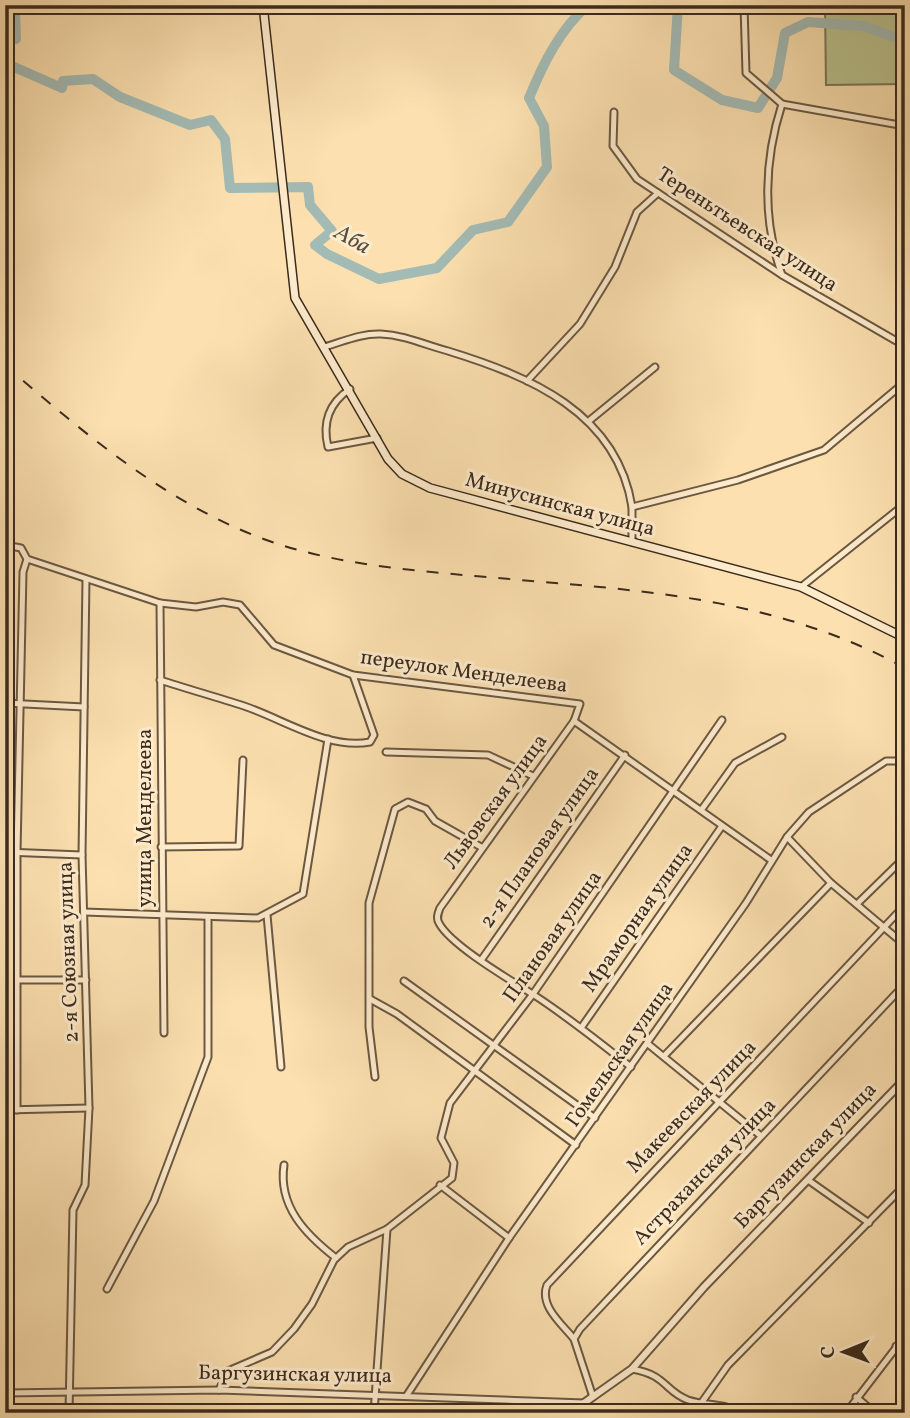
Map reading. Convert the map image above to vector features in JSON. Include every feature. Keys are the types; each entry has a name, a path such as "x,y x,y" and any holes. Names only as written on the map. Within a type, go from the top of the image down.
{"main road":[{"name":"Минусинская улица","path":"263,5 295,298 350,389 388,459 415,482 801,587 905,638"}],"street":[{"path":"744,5 746,73 782,104 905,126"},
{"path":"782,104 774,127 767,179 770,241 782,275"},
{"name":"Тереньтьевская улица","path":"614,112 613,146 637,179 782,275 905,346"},
{"path":"527,381 580,324 615,267 637,212 658,193"},
{"path":"324,347 369,334 407,337 504,369 590,420 613,452 632,507 632,542"},
{"path":"590,420 655,367"},
{"path":"632,507 738,480 824,450 905,382"},
{"path":"350,389 339,397 328,416 324,430 328,447 377,438"},
{"path":"801,587 905,504"},
{"name":"переулок Менделеева","path":"5,545 21,548 27,559 160,603 196,607 210,603 240,606 274,645 353,675 580,704"},
{"path":"17,1110 17,852 23,572 27,559"},
{"name":"2-я Союзная улица","path":"68,1413 72,1320 72,1210 85,1185 89,1108 82,855 86,579"},
{"name":"улица Менделеева","path":"160,603 164,1033"},
{"path":"160,680 247,707 328,739 360,744 370,742 374,735 353,675"},
{"path":"5,703 84,707"},
{"name":"Львовская улица","path":"482,959 457,942 439,925 437,918 440,908 481,847 574,721 580,704"},
{"name":"Плановая улица","path":"440,1185 452,1178 454,1163 441,1138 450,1103 533,994 722,720"},
{"path":"574,721 771,860"},
{"path":"702,809 735,763 782,737"},
{"path":"84,912 208,917 267,915 303,894 328,739"},
{"path":"386,752 488,755 533,776"},
{"name":"2-я Плановая улица","path":"482,959 625,755"},
{"path":"161,846 239,846 242,840 243,760"},
{"name":"Гомельская улица","path":"407,1395 509,1238 746,904 787,836 809,813 886,761 905,761"},
{"path":"374,1077 370,1056 369,903 395,809 408,802 417,804 435,821 481,847"},
{"name":"Мраморная улица","path":"581,1028 722,826"},
{"path":"787,836 831,883 905,945"},
{"path":"5,852 82,855"},
{"path":"857,904 905,857"},
{"path":"665,1055 831,883"},
{"name":"Макеевская улица","path":"574,1339 547,1306 547,1286 905,905"},
{"path":"267,915 281,1067"},
{"path":"107,1289 154,1201 208,1057 208,917"},
{"path":"482,959 507,980 533,994 631,1067"},
{"path":"5,980 86,980"},
{"path":"404,981 595,1118"},
{"name":"Астраханская улица","path":"574,1339 625,1278 905,985"},
{"path":"370,999 397,1014 576,1144"},
{"path":"648,1044 665,1055 761,1136"},
{"name":"Баргузинская улица","path":"5,1393 69,1390 219,1390 584,1403 632,1369 688,1305 905,1079"},
{"path":"5,1110 89,1108"},
{"path":"284,1165 282,1188 297,1221 315,1242 336,1258"},
{"path":"808,1180 869,1223"},
{"path":"219,1390 228,1371 272,1352 294,1329 312,1304 336,1258 348,1247 387,1229 440,1185 509,1238"},
{"path":"702,1402 728,1365 905,1185"},
{"path":"374,1413 387,1229"},
{"path":"846,1413 905,1336"},
{"path":"574,1339 593,1397"},
{"path":"896,1346 905,1354"},
{"path":"632,1369 649,1372 687,1400 741,1413"},
{"path":"856,1397 875,1413"},
{"path":"584,1403 584,1413"}],"green space":[{"path":"825,5 905,5 905,84 826,85"}],"waterway":[{"name":"Аба","path":"5,36 16,39 15,11 18,5"},
{"name":"Аба","path":"5,63 62,88 63,81 93,79 120,97 190,125 211,120 225,139 230,188 308,187 310,205 332,231 315,245 327,254 379,279 437,268 473,230 508,222 547,167 544,126 529,98 553,48 569,25 588,5"},
{"name":"Аба","path":"678,5 674,70 722,100 758,108 777,78 785,33 808,22 863,26 905,41"}],"railway":[{"path":"5,365 98,442 164,489 234,527 272,542 322,556 372,565 641,591 695,599 801,624 853,643 905,668"}]}
